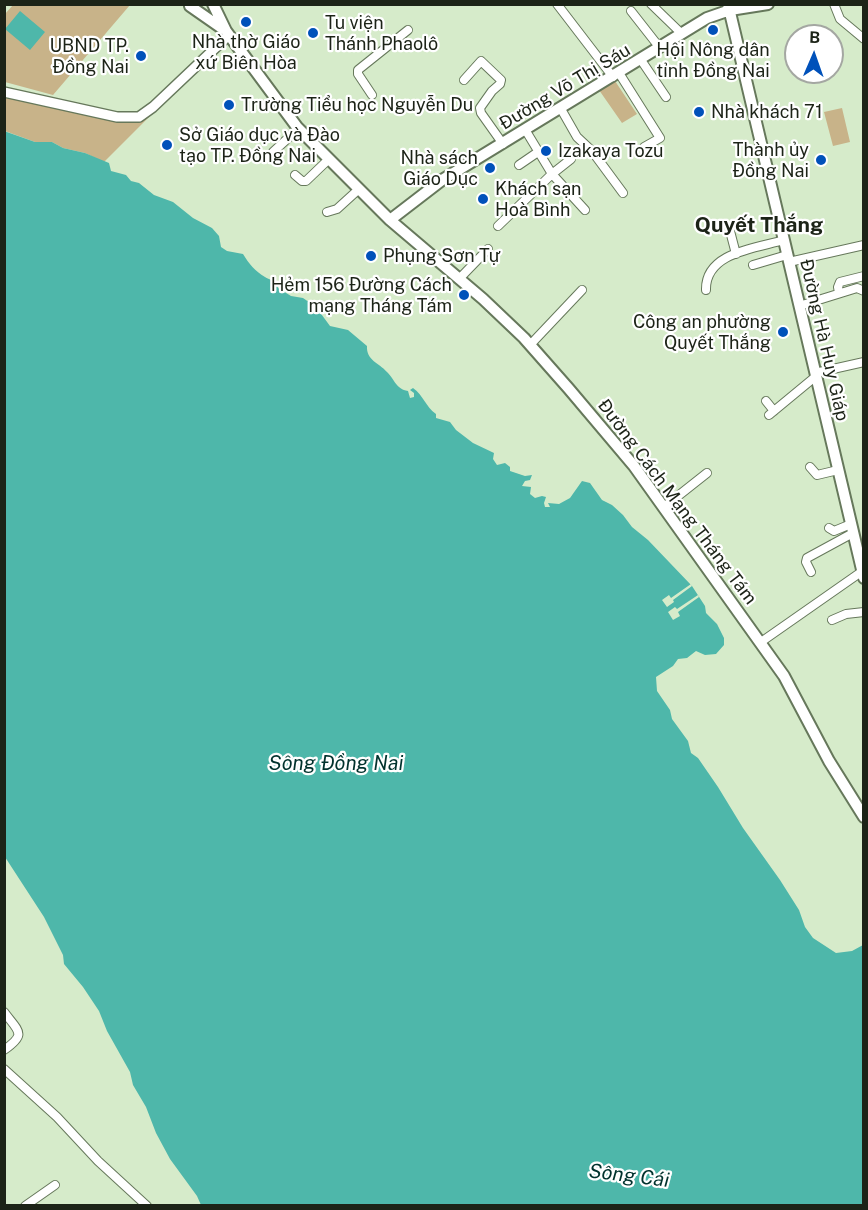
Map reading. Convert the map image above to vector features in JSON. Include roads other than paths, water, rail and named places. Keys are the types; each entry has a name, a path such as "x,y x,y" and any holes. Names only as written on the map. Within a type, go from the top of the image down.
{"main road":[{"name":"Đường Cách Mạng Tháng Tám","path":"213,4 227,33 298,129 390,220 496,311 530,345 628,459 761,642 792,690 829,761 864,817"},
{"name":"Đường Võ Thị Sáu","path":"390,220 429,189 711,16 729,7 768,4"},
{"name":"Đường Cách Mạng Tháng Tám","path":"192,5 227,33"},
{"name":"Đường Hà Huy Giáp","path":"729,7 863,573"}],"street":[{"path":"556,4 616,75 660,138 644,147"},
{"path":"651,4 682,34"},
{"path":"834,4 840,19 864,39"},
{"path":"631,11 660,48"},
{"path":"372,96 359,77 358,70 408,30"},
{"path":"4,92 117,117 139,117 153,107 227,33"},
{"path":"641,60 666,97"},
{"path":"464,80 482,61 501,80 480,108 481,113 503,144"},
{"path":"561,109 577,137 592,151 623,193"},
{"path":"273,152 298,129"},
{"path":"525,131 552,174 585,210"},
{"path":"519,165 538,152"},
{"path":"295,175 302,181 306,181 329,159"},
{"path":"498,226 571,159"},
{"path":"327,212 337,209 359,189"},
{"path":"730,231 736,254"},
{"path":"706,290 707,279 713,268 724,258 784,240"},
{"path":"753,265 864,245"},
{"path":"459,279 488,249"},
{"path":"839,293 839,283 864,276"},
{"path":"799,306 839,293 862,291 855,279"},
{"path":"530,345 582,290"},
{"path":"766,400 771,413 815,375 864,362"},
{"path":"810,467 817,475 838,471"},
{"path":"664,507 708,473"},
{"path":"829,528 834,531 852,529"},
{"path":"811,572 806,562 807,558 852,529"},
{"path":"761,642 863,573"},
{"path":"832,620 846,614 864,612"},
{"path":"4,1012 18,1031 19,1036 18,1040 4,1050"},
{"path":"4,1069 57,1117 92,1155 147,1206"},
{"path":"25,1206 55,1185"}],"water":[{"path":"20,11 45,32 30,50 5,29"},
{"name":"Sông Đồng Nai","path":"4,131 35,142 52,142 63,148 85,153 109,163 111,171 126,175 131,181 139,183 154,195 173,202 193,218 212,228 219,236 221,247 227,251 243,254 258,272 280,283 277,285 278,288 291,296 303,298 316,307 330,326 348,330 367,346 371,358 398,386 408,391 410,398 414,397 414,393 410,390 413,388 436,414 436,418 450,422 456,430 473,443 494,453 493,459 497,465 505,463 510,467 510,471 525,476 532,475 530,480 525,481 522,486 531,487 530,494 535,498 546,497 545,507 550,507 548,503 559,504 570,498 582,481 590,483 602,500 623,515 632,527 648,540 692,586 705,606 706,613 717,624 724,638 724,645 716,654 705,655 696,651 687,658 678,659 673,666 656,677 657,691 670,710 672,719 688,741 691,753 698,758 780,880 813,938 836,953 852,951 863,945 863,1205 201,1205 170,1159 156,1133 146,1107 133,1085 130,1072 107,1031 99,1011 64,964 63,955 44,917 5,857"}],"place":[{"name":"Nhà thờ Giáo xứ Biên Hòa","path":"246,22"},
{"name":"Hội Nông dân tỉnh Đồng Nai","path":"713,30"},
{"name":"Tu viện Thánh Phaolô","path":"313,33"},
{"name":"UBND TP. Đồng Nai","path":"141,56"},
{"name":"Trường Tiểu học Nguyễn Du","path":"229,105"},
{"name":"Nhà khách 71","path":"699,112"},
{"name":"Sở Giáo dục và Đào tạo TP. Đồng Nai","path":"167,145"},
{"name":"Izakaya Tozu","path":"546,151"},
{"name":"Thành ủy Đồng Nai","path":"821,160"},
{"name":"Nhà sách Giáo Dục","path":"490,168"},
{"name":"Khách sạn Hoà Bình","path":"483,199"},
{"name":"Phụng Sơn Tự","path":"371,256"},
{"name":"Hẻm 156 Đường Cách mạng Tháng Tám","path":"464,295"},
{"name":"Công an phường Quyết Thắng","path":"783,332"}],"district":[{"name":"Quyết Thắng","path":"759,226"}],"water label":[{"name":"Sông Cái","path":"629,1176"}]}
